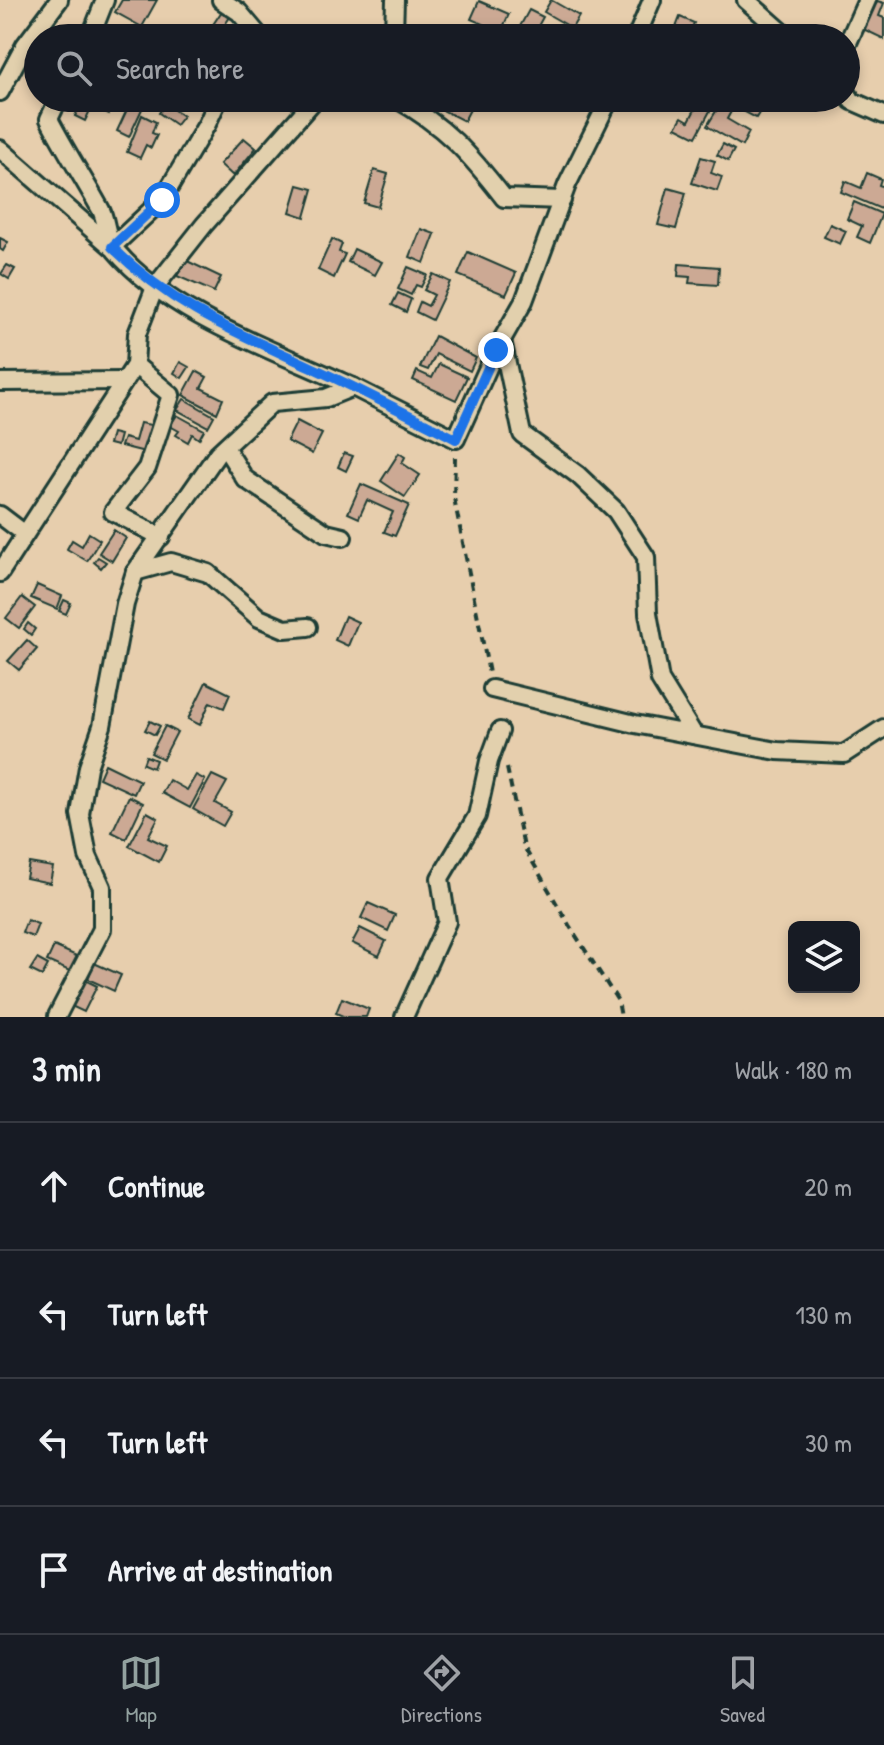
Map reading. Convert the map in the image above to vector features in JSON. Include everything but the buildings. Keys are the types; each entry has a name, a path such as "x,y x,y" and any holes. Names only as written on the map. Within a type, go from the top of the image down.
{"street":[{"path":"96,24 105,0"},
{"path":"221,0 239,12 249,24"},
{"path":"394,24 395,0"},
{"path":"642,24 652,0"},
{"path":"746,0 773,24"},
{"path":"856,24 867,0"},
{"path":"38,24 50,4"},
{"path":"0,92 24,47"},
{"path":"860,104 884,115"},
{"path":"52,112 49,119 102,213 112,247"},
{"path":"112,247 162,200 213,112"},
{"path":"0,573 135,365 137,334 155,287 204,225 304,112"},
{"path":"421,112 466,150 504,198 562,200"},
{"path":"0,149 155,287 215,323 456,439 502,340 524,301 562,200 603,112"},
{"path":"502,340 522,434 578,475 616,511 646,557 648,613 660,680 694,735"},
{"path":"135,365 171,395 147,468 113,512 161,537"},
{"path":"0,382 124,381"},
{"path":"57,1016 102,929 102,887 88,856 80,814 88,767 102,726 125,604 135,572 225,447 272,403 326,398 353,387"},
{"path":"225,447 245,479 326,533 343,537"},
{"path":"0,515 25,534"},
{"path":"135,572 171,562 208,573 259,618 285,629 308,627"},
{"path":"492,689 777,751 844,754 884,728"},
{"path":"404,1017 447,922 440,878 477,816 489,761 500,731"}],"route":[{"path":"162,200 112,247 155,287 202,316 456,439 496,350"}]}
